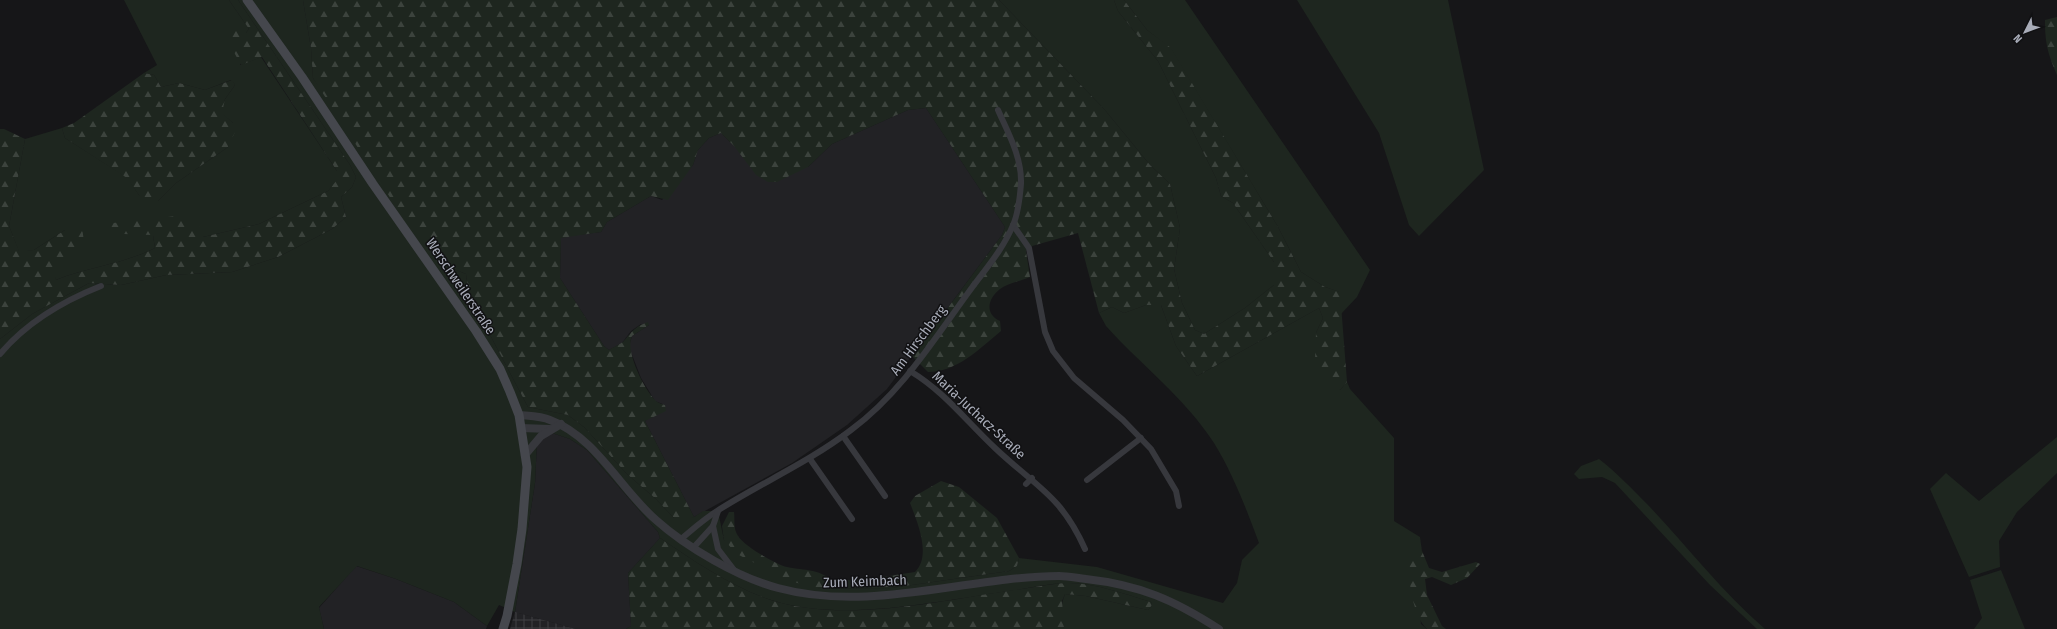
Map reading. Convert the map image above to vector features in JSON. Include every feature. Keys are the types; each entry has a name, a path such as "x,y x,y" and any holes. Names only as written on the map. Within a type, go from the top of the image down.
{"main road":[{"name":"Werschweilerstraße","path":"247,0 302,77 373,184 476,331 500,369 519,415 526,466 522,529 510,604 503,629"}],"street":[{"name":"Am Hirschberg","path":"681,539 718,511 810,459 843,436 886,400 910,371 997,253 1013,225 1021,183 1015,148 998,110"},
{"path":"1013,225 1029,248 1045,332 1053,351 1074,378 1141,438 1162,466 1176,491 1179,506"},
{"path":"0,354 22,332 43,316 78,295 101,286"},
{"name":"Maria-Juchacz-Straße","path":"910,371 930,383 946,397 996,449 1048,492 1068,516 1084,549"},
{"name":"Zum Keimbach","path":"519,415 548,419 561,424 577,435 590,448 656,520 681,539 734,571 776,588 810,596 841,598 886,596 981,582 1061,576 1111,582 1150,592 1195,614 1219,629"},
{"path":"525,455 541,436 550,429 561,424"},
{"path":"521,428 550,429"},
{"path":"843,436 885,496"},
{"path":"1087,480 1141,438"},
{"path":"810,459 852,519"},
{"name":"Maria-Juchacz-Straße","path":"1026,484 1032,478"},
{"path":"694,547 713,526 718,511"},
{"path":"713,526 718,549 734,571"}],"shaded area":[{"path":"926,108 1005,227 1002,235 887,389 847,425 792,463 694,517 645,421 665,405 655,401 641,378 629,347 632,336 649,325 641,324 631,331 622,343 609,350 604,346 560,278 561,237 601,232 607,222 651,196 662,200 693,165 698,150 709,138 721,133 734,146 808,167 832,144 908,110"},
{"path":"552,433 570,439 587,450 658,532 660,538 628,573 631,626 626,629 576,629 515,612 535,483 537,442"},
{"path":"356,566 396,579 454,602 487,626 486,629 324,629 319,608"},
{"path":"515,612 576,629 510,629"}],"green space":[{"path":"124,0 229,0 249,29 246,33 240,65 261,57 337,171 338,180 328,191 259,224 203,237 153,235 155,248 131,258 56,280 54,275 65,230 34,250 19,252 9,226 25,139 62,128 65,138 128,178 139,195 158,201 176,183 228,147 233,123 221,113 225,99 235,85 231,80 205,90 179,83 161,87 154,75 144,73 157,65"},
{"path":"229,0 238,0 350,165 356,177 352,187 341,197 346,217 332,229 278,257 232,272 166,275 121,285 89,283 32,314 0,339 0,129 4,129 25,139 9,226 19,251 34,250 65,230 82,227 84,242 55,275 56,280 131,258 155,248 153,235 124,234 108,229 113,223 177,216 199,226 203,237 259,224 328,191 337,180 337,171 262,57 241,65 229,43 234,29 246,33 249,29"},
{"path":"238,0 303,0 311,48 313,78 454,269 466,274 469,295 528,407 568,415 584,427 627,474 656,499 674,518 694,517 703,511 718,511 724,540 820,589 891,588 1009,571 1017,566 1019,558 1097,567 1223,603 1237,583 1242,560 1259,543 1239,492 1214,443 1190,411 1106,326 1099,313 1112,307 1124,313 1146,305 1161,305 1176,346 1197,376 1319,308 1323,318 1316,333 1340,390 1347,382 1350,389 1394,438 1394,521 1420,537 1422,551 1415,551 1421,624 1427,629 1064,629 1062,607 1065,594 1086,596 1148,610 1152,605 1151,602 1120,592 1098,586 1076,583 1047,585 890,608 825,610 794,606 765,598 737,586 685,555 660,538 658,532 587,450 570,439 552,433 537,442 535,483 515,612 499,605 487,626 454,602 396,579 357,566 319,607 324,629 0,629 0,339 32,314 89,283 121,285 166,275 232,272 278,257 332,229 346,217 341,197 352,187 356,177 350,165"},
{"path":"303,0 999,0 1104,109 1150,165 1170,184 1180,228 1174,269 1182,303 1195,330 1204,334 1245,308 1274,285 1274,262 1233,203 1221,196 1216,178 1158,61 1118,11 1114,0 1124,0 1147,30 1171,48 1278,227 1301,272 1325,287 1340,292 1347,382 1340,390 1332,385 1315,359 1316,333 1323,318 1319,308 1197,376 1176,346 1161,305 1146,305 1124,313 1112,307 1099,313 1078,233 1032,246 1026,251 1030,277 1003,287 996,293 991,301 990,310 995,318 1000,321 1001,331 976,352 958,364 939,371 928,372 912,356 1002,235 1005,227 926,108 908,110 832,144 808,167 777,182 768,182 756,175 734,146 721,133 709,138 698,150 693,165 668,200 651,196 607,222 601,232 561,238 560,278 604,346 609,350 623,342 636,328 648,322 649,325 632,336 630,343 631,350 640,378 655,400 665,405 666,411 645,421 694,517 681,521 674,518 656,499 627,474 584,427 568,415 528,407 469,295 466,274 454,269 434,250 393,202 313,78 311,48"},
{"path":"999,0 1114,0 1118,11 1158,61 1216,178 1221,196 1233,203 1274,262 1274,285 1245,308 1204,334 1195,330 1182,303 1174,269 1180,228 1170,184 1150,165 1104,109"},
{"path":"1124,0 1185,0 1370,270 1357,297 1341,314 1339,292 1325,287 1301,272 1278,227 1171,49 1147,30"},
{"path":"1297,0 1448,0 1484,170 1419,236 1409,225 1379,133"},
{"path":"2057,17 2057,75 2048,49 2045,20"},
{"path":"144,73 154,75 161,87 179,83 205,90 232,80 235,85 225,99 222,113 233,123 235,132 228,147 176,183 158,201 147,202 139,195 127,178 65,138 62,128 74,123"},
{"path":"2057,437 2057,473 2017,512 1999,541 2000,567 1969,577 1930,489 1946,473 1979,501"},
{"path":"1599,459 1618,475 1648,505 1734,600 1765,629 1757,629 1710,585 1615,483 1602,477 1579,479 1574,474 1581,466"},
{"path":"941,481 959,487 997,518 1019,558 1017,566 1009,571 891,588 820,589 790,581 737,554 724,540 722,526 729,512 734,512 735,530 741,540 760,554 787,567 816,572 833,581 876,578 915,572 920,565 923,548 922,538 910,503 915,496"},
{"path":"660,538 685,555 737,586 765,598 794,606 825,610 889,608 1065,583 1098,586 1151,602 1152,605 1148,610 1086,596 1065,594 1062,601 1064,629 626,629 631,626 628,573"},
{"path":"1415,551 1422,551 1429,568 1442,572 1476,562 1480,564 1467,578 1451,585 1432,577 1425,579 1427,595 1442,626 1446,629 1427,629 1418,616 1412,598 1409,571 1410,563"},
{"path":"2001,570 2025,629 1974,629 1982,618 1970,580"}]}
